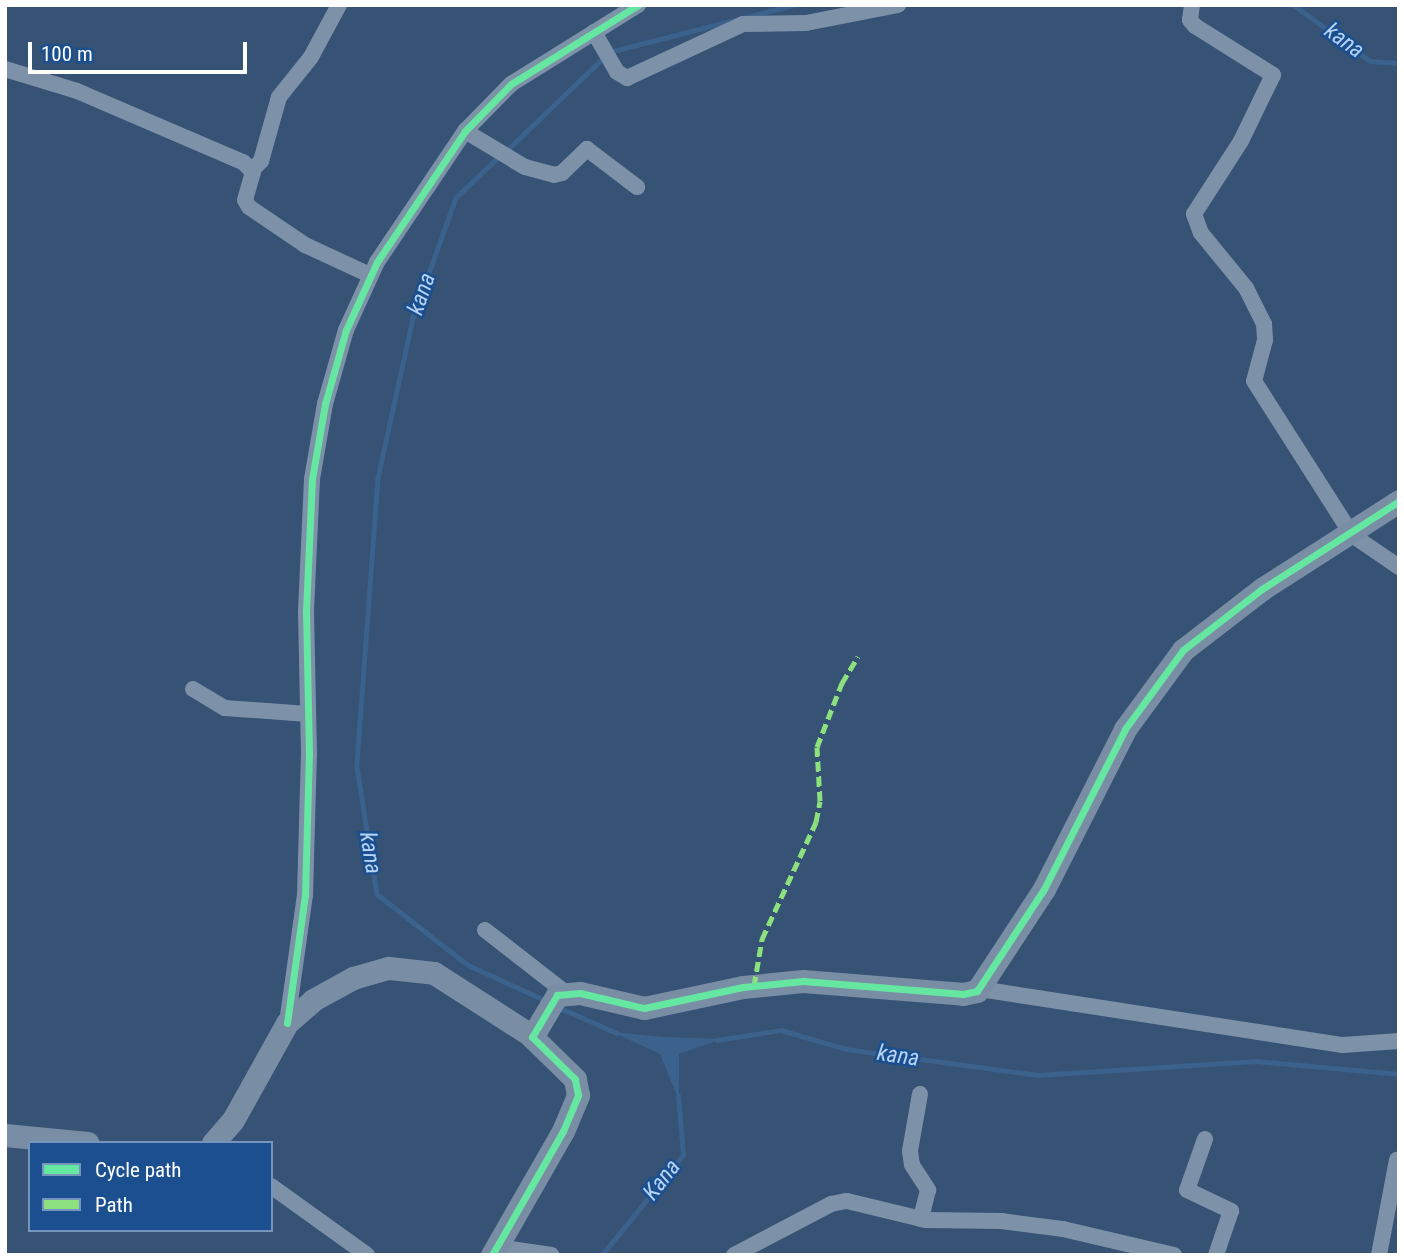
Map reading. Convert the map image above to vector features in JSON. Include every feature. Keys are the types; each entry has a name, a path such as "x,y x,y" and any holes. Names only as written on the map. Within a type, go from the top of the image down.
{"street":[{"path":"339,5 311,57 279,97 261,161 253,170 245,200 248,206 305,245 370,275"},
{"path":"215,1141 233,1120 287,1023 305,895 308,713 306,611 316,449 346,330 370,275 424,186 511,83 596,36 638,5"},
{"path":"596,36 617,72 629,77 743,24 806,23 898,5"},
{"path":"1192,5 1190,20 1195,26 1271,71 1273,79 1231,157 1195,209 1195,221 1246,288 1264,324 1264,345 1253,375 1256,387 1352,535 1399,567"},
{"path":"5,69 88,96 243,162 253,170"},
{"path":"470,134 510,159 559,175 587,149 637,187"},
{"path":"980,989 1044,889 1125,729 1175,658 1196,636 1262,589 1352,535 1396,504"},
{"path":"193,689 225,708 308,713"},
{"path":"485,930 559,997 644,1008 743,987 803,981 963,994 980,989 1343,1045 1399,1041"},
{"path":"287,1023 340,983 372,972 403,968 445,978 534,1031 575,1079 578,1095 563,1130 495,1251 551,1255"},
{"path":"534,1031 559,997"},
{"path":"920,1094 910,1151 912,1165 928,1190 921,1219"},
{"path":"5,1135 67,1141"},
{"path":"1205,1139 1187,1190 1231,1211 1216,1255"},
{"path":"1379,1255 1397,1160"},
{"path":"273,1187 367,1255"},
{"path":"734,1255 838,1201 921,1219 1014,1222 1174,1255"}],"water":[{"path":"612,1032 722,1039 679,1054 679,1101 660,1054"}],"waterway":[{"name":"kana","path":"609,52 793,5"},
{"name":"kana","path":"1294,5 1370,61 1399,63"},
{"name":"kana","path":"506,151 603,58"},
{"name":"kana","path":"499,157 456,198 413,318 378,478 357,767 377,894 468,965 547,1001"},
{"name":"kana","path":"558,1007 617,1033"},
{"name":"kana","path":"717,1040 781,1030 846,1049 1038,1075 1256,1061 1399,1074"},
{"name":"Kana","path":"602,1255 683,1155 678,1096"}],"marked path":[{"path":"754,986 762,939 816,822 820,801 817,747 842,683 858,656"}],"cycle path":[{"path":"287,1023 305,895 309,754 306,611 312,479 325,404 346,330 377,262 465,131 511,84 638,5"},
{"path":"492,1255 563,1131 578,1095 575,1079 532,1037 557,995 580,993 644,1008 743,987 803,981 963,994 977,991 1044,889 1125,729 1183,650 1262,589 1399,501"}]}
